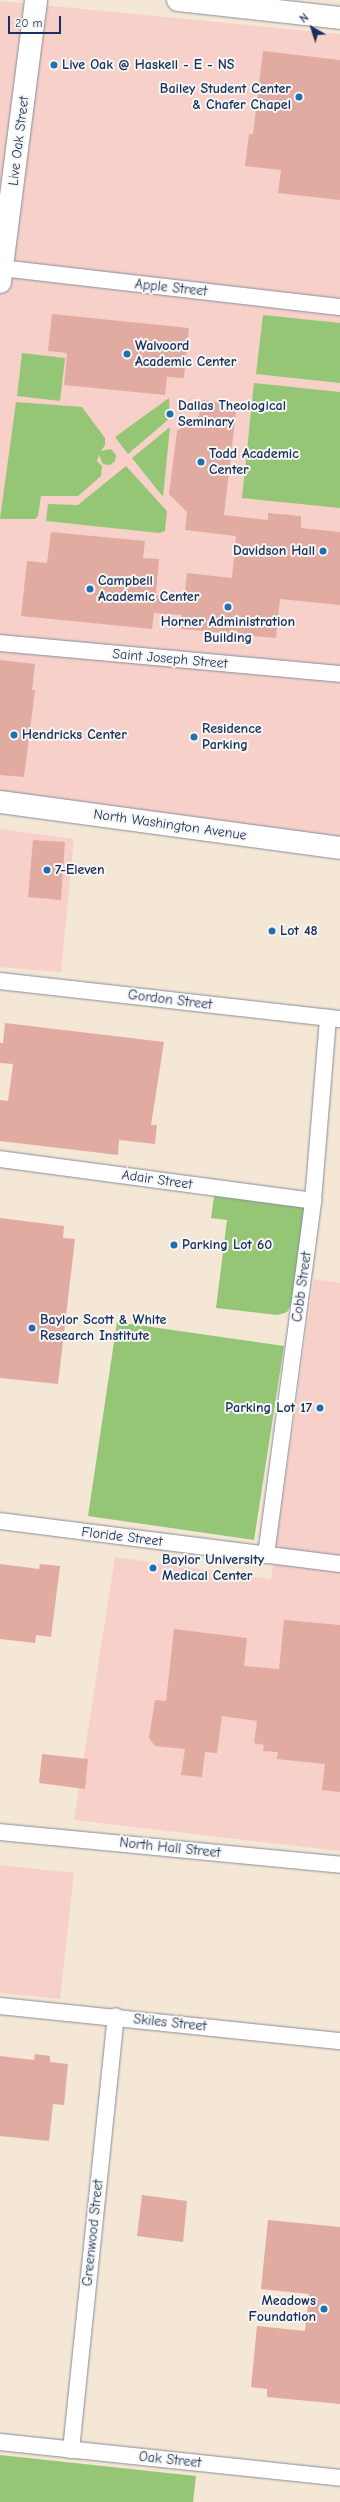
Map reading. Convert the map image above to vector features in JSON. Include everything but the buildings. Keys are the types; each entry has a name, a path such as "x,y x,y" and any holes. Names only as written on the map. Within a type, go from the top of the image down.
{"street":[{"name":"Live Oak Street","path":"1,275 36,0"},
{"path":"178,0 340,18"},
{"name":"Apple Street","path":"1,275 340,307"},
{"name":"Saint Joseph Street","path":"0,643 340,674"},
{"name":"North Washington Avenue","path":"0,802 340,848"},
{"name":"Gordon Street","path":"0,981 334,1019"},
{"name":"Cobb Street","path":"266,1554 313,1201 334,1019"},
{"name":"Adair Street","path":"0,1159 313,1201"},
{"name":"Floride Street","path":"0,1521 340,1564"},
{"name":"North Hall Street","path":"0,1832 340,1865"},
{"name":"Skiles Street","path":"0,2006 116,2016 340,2042"},
{"name":"Greenwood Street","path":"71,2450 116,2016"},
{"name":"Oak Street","path":"0,2442 340,2478"}],"shaded area":[{"name":"Dallas Theological Seminary","path":"0,1 340,34 340,837 0,795"},
{"path":"0,829 74,839 61,972 0,967"},
{"name":"Baylor University Medical Center","path":"314,1279 340,1283 340,1851 74,1820 115,1557 271,1579"},
{"path":"0,1865 74,1873 60,1999 0,1993"}],"green space":[{"path":"263,315 340,323 340,383 256,374"},
{"path":"22,353 65,358 60,401 17,396"},
{"path":"254,383 340,392 340,508 242,498"},
{"path":"169,398 170,418 128,454 115,437"},
{"path":"16,402 82,407 105,438 105,445 101,451 111,449 116,455 115,461 110,465 103,464 99,455 97,461 102,466 101,476 78,496 41,496 38,516 35,519 0,519"},
{"path":"170,427 163,497 132,458"},
{"path":"126,466 167,511 165,531 159,533 46,521 48,504 78,505"},
{"path":"214,1196 304,1206 292,1303 287,1312 278,1315 216,1308 227,1220 211,1218"},
{"path":"117,1322 284,1346 254,1540 88,1516"},
{"path":"0,2455 196,2476 193,2502 0,2502"}],"place":[{"name":"Live Oak @ Haskell - E - NS","path":"54,65"},
{"name":"Bailey Student Center & Chafer Chapel","path":"299,97"},
{"name":"Walvoord Academic Center","path":"127,354"},
{"name":"Dallas Theological Seminary","path":"170,414"},
{"name":"Todd Academic Center","path":"201,462"},
{"name":"Davidson Hall","path":"323,551"},
{"name":"Campbell Academic Center","path":"90,589"},
{"name":"Horner Administration Building","path":"228,607"},
{"name":"Hendricks Center","path":"14,735"},
{"name":"Residence Parking","path":"194,737"},
{"name":"7-Eleven","path":"47,870"},
{"name":"Lot 48","path":"272,931"},
{"name":"Parking Lot 60","path":"174,1245"},
{"name":"Baylor Scott & White Research Institute","path":"32,1328"},
{"name":"Parking Lot 17","path":"320,1408"},
{"name":"Baylor University Medical Center","path":"153,1568"},
{"name":"Meadows Foundation","path":"324,2309"}]}
